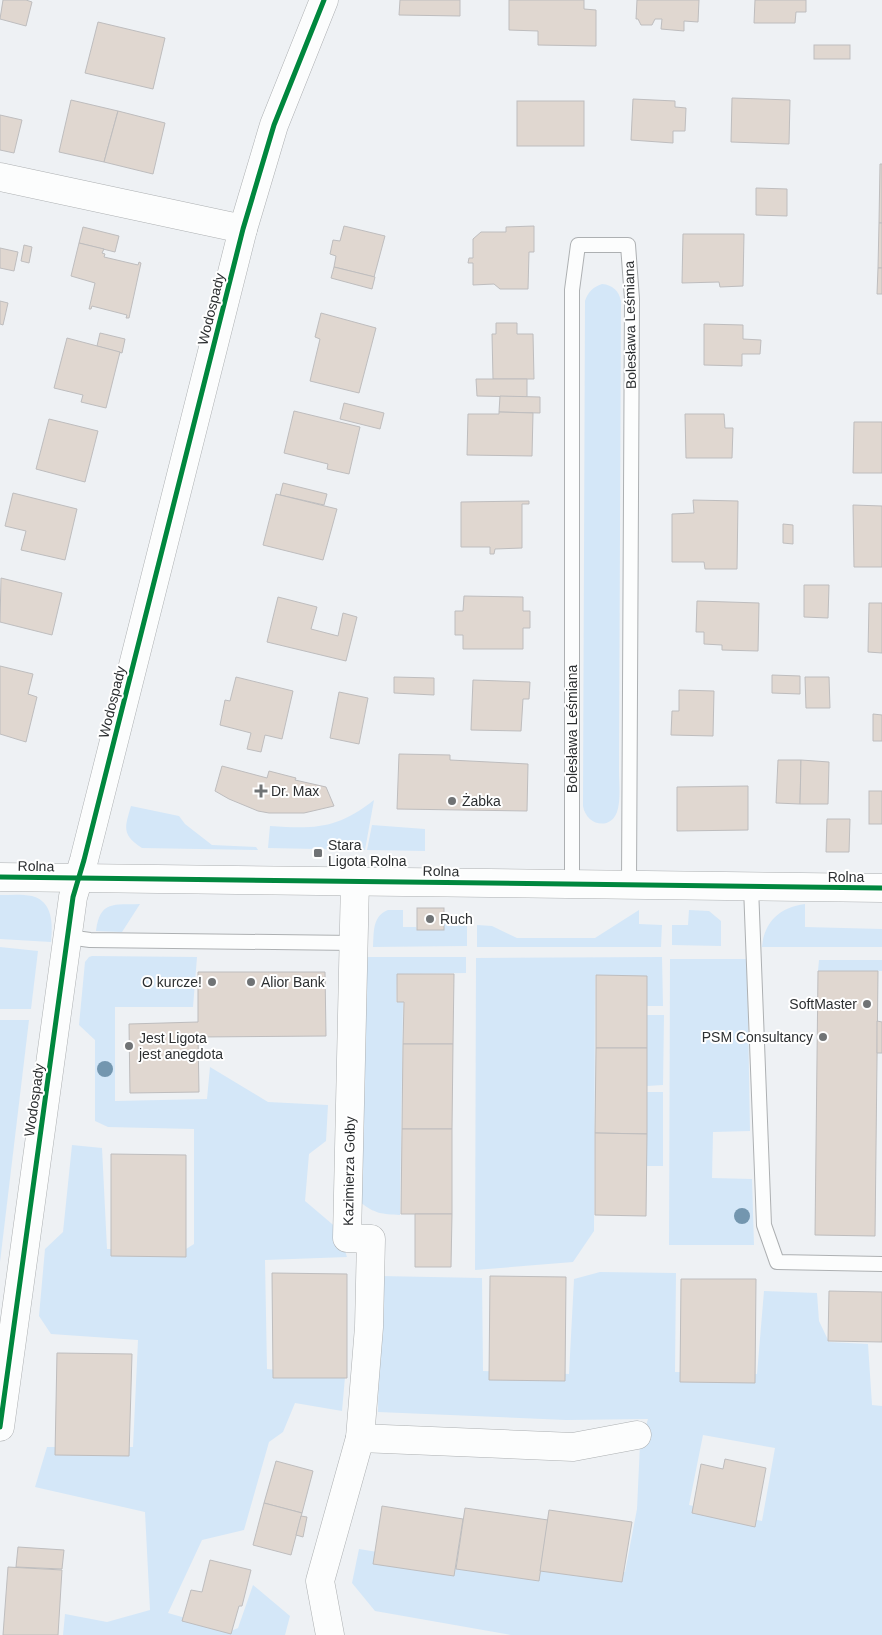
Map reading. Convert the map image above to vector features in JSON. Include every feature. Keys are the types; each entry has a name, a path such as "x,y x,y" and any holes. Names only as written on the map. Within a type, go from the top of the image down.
{"street":[{"name":"Wodospady","path":"0,1427 73,897 243,228 274,125 324,0"},
{"path":"0,177 243,228"},
{"name":"Rolna","path":"0,877 882,888"},
{"name":"Kazimierza Gołby","path":"330,1635 320,1580 360,1438 369,1327 370,1239 347,1238 355,881"},
{"path":"360,1438 573,1447 637,1435"}],"lane":[{"name":"Bolesława Leśmiana","path":"572,884 572,290 578,245 628,245 632,299 629,884"},
{"path":"751,887 764,1225 777,1262 882,1264"},
{"path":"68,937 90,940 354,943"}],"shaded area":[{"path":"602,284 615,289 621,301 619,797 617,812 614,818 609,822 598,823 589,818 583,806 585,301 591,290"},
{"path":"374,800 365,850 268,848 270,826 313,827 337,822 361,810"},
{"path":"131,806 179,816 185,824 212,845 256,847 258,850 142,848 131,839 126,830"},
{"path":"372,825 425,829 425,851 367,850"},
{"path":"0,895 32,896 44,903 50,914 51,942 0,939"},
{"path":"140,904 122,932 96,931 98,921 105,909 116,905"},
{"path":"805,904 805,927 882,929 882,947 762,947 766,930 775,917 788,908"},
{"path":"388,910 403,910 403,927 416,927 417,930 444,930 444,923 467,924 467,946 373,947 376,921 379,916"},
{"path":"639,910 639,924 662,925 661,947 477,947 477,925 492,926 517,938 595,938"},
{"path":"689,910 709,911 721,921 721,946 672,945 672,925 688,925"},
{"path":"0,947 38,951 31,1009 0,1009"},
{"path":"92,956 197,957 193,1007 115,1007 115,1101 207,1099 210,1067 268,1102 328,1105 326,1141 309,1154 305,1201 338,1229 347,1257 265,1260 267,1369 345,1377 342,1411 295,1403 283,1432 269,1442 244,1530 202,1540 168,1613 231,1631 238,1628 253,1585 290,1616 285,1635 63,1635 65,1614 107,1622 150,1610 145,1512 35,1487 47,1447 133,1447 138,1340 51,1334 39,1316 45,1249 63,1232 72,1145 102,1148 107,1249 186,1249 194,1244 194,1129 108,1127 95,1121 95,1040 79,1025 85,962"},
{"path":"365,957 466,957 466,973 397,974 396,1002 403,1002 400,1215 379,1213 360,1202"},
{"path":"662,957 663,1006 647,1006 647,976 595,975 594,1231 573,1262 475,1270 476,958"},
{"path":"670,959 747,959 750,1131 713,1132 712,1178 752,1179 754,1245 669,1245"},
{"path":"819,960 882,960 882,971 818,971"},
{"path":"647,1015 664,1015 663,1085 647,1086"},
{"path":"0,1020 29,1020 0,1262"},
{"path":"647,1092 663,1092 663,1166 647,1166"},
{"path":"600,1272 676,1273 675,1372 757,1374 764,1291 817,1293 819,1321 829,1342 868,1344 872,1405 882,1406 882,1635 511,1635 375,1611 352,1583 359,1549 456,1565 464,1561 548,1562 625,1572 637,1509 640,1444 648,1419 566,1420 378,1412 380,1276 482,1278 483,1371 569,1374 574,1279","holes":["703,1435 775,1448 762,1521 689,1505"]}],"building":[{"path":"3,0 26,0 32,2 26,26 0,19"},
{"path":"400,0 460,0 460,16 399,15"},
{"path":"509,0 584,0 584,9 596,10 596,46 538,45 538,31 509,30"},
{"path":"637,0 699,0 698,22 684,21 684,31 661,29 662,19 655,19 652,25 641,25 638,19 636,19"},
{"path":"755,0 806,0 806,12 796,12 795,23 754,23"},
{"path":"98,22 165,38 153,89 85,73"},
{"path":"814,45 850,45 850,59 814,59"},
{"path":"732,98 790,100 789,144 731,142"},
{"path":"633,99 675,101 675,107 686,108 685,131 673,131 673,143 631,140"},
{"path":"71,100 118,111 104,162 59,152"},
{"path":"517,101 584,101 584,146 517,146"},
{"path":"118,111 165,123 153,174 104,162"},
{"path":"0,115 22,120 14,153 0,150"},
{"path":"880,164 882,164 882,223 879,223"},
{"path":"756,188 787,189 787,216 756,215"},
{"path":"879,223 882,223 882,268 878,268"},
{"path":"344,226 385,236 374,277 334,267 336,256 330,254 333,240 340,241"},
{"path":"534,226 534,252 529,252 528,289 500,289 494,284 473,285 473,263 468,263 469,258 473,258 473,239 481,232 506,232 506,227"},
{"path":"83,227 119,236 115,252 79,243"},
{"path":"683,234 744,234 743,286 720,287 719,282 682,283"},
{"path":"79,243 104,249 102,253 105,254 104,257 138,265 139,262 141,263 129,318 126,318 127,315 92,306 89,309 95,283 71,276"},
{"path":"24,245 32,247 29,263 21,261"},
{"path":"0,248 18,252 14,271 0,268"},
{"path":"334,267 375,277 372,289 331,278"},
{"path":"878,268 882,268 882,294 877,294"},
{"path":"0,301 8,303 3,325 0,324"},
{"path":"321,313 376,328 359,393 310,381 320,339 315,337"},
{"path":"496,323 517,323 517,334 533,334 534,379 493,379 492,334 496,334"},
{"path":"704,324 743,325 743,339 761,340 760,354 742,354 742,366 704,365"},
{"path":"100,333 125,339 122,353 97,346"},
{"path":"67,338 120,352 106,408 81,402 83,395 54,388"},
{"path":"476,379 527,379 527,397 477,396"},
{"path":"500,396 540,397 540,413 499,412"},
{"path":"344,403 384,413 380,429 340,419"},
{"path":"294,411 360,427 349,474 327,469 328,464 284,453"},
{"path":"499,412 533,413 532,456 467,455 468,414 499,414"},
{"path":"685,414 724,414 725,428 733,428 732,458 686,458"},
{"path":"49,419 98,431 85,482 36,469"},
{"path":"854,422 882,422 882,473 853,473"},
{"path":"283,483 327,494 324,505 280,495"},
{"path":"13,493 77,509 65,560 21,550 26,531 5,526"},
{"path":"276,494 337,509 323,560 263,545"},
{"path":"693,500 738,501 737,569 705,569 704,562 672,562 672,514 694,513"},
{"path":"529,501 529,504 522,504 522,548 495,549 494,554 490,554 490,547 461,547 461,502"},
{"path":"853,505 882,506 882,567 854,567"},
{"path":"783,524 793,525 793,544 783,543"},
{"path":"1,578 62,593 52,635 0,622"},
{"path":"804,585 829,585 828,618 804,617"},
{"path":"464,596 523,597 523,611 530,611 530,628 523,628 523,649 463,649 463,635 455,635 455,611 463,611"},
{"path":"278,597 317,607 311,629 338,636 343,613 357,617 346,661 267,642"},
{"path":"697,601 759,603 758,651 722,650 722,645 704,644 704,632 696,632"},
{"path":"869,603 882,603 882,653 868,652"},
{"path":"0,666 33,674 28,694 37,697 26,742 0,734"},
{"path":"772,675 800,676 800,694 772,693"},
{"path":"236,677 293,691 282,739 265,735 261,752 247,749 251,733 220,725 225,700 230,701"},
{"path":"394,677 434,678 434,695 394,693"},
{"path":"805,677 829,677 830,708 806,708"},
{"path":"473,680 530,682 529,699 523,699 521,731 471,730"},
{"path":"679,690 714,691 713,736 671,735 672,711 679,711"},
{"path":"339,692 368,698 359,744 330,738"},
{"path":"873,714 882,715 882,741 873,741"},
{"path":"399,754 450,755 450,760 528,764 527,811 397,809"},
{"path":"778,760 801,760 800,804 776,803"},
{"path":"801,760 829,762 828,804 800,804"},
{"path":"222,766 267,778 269,771 296,778 295,780 326,787 334,806 304,813 269,813 258,811 215,791"},
{"path":"748,786 748,830 677,831 677,787"},
{"path":"869,791 882,791 882,824 869,824"},
{"path":"827,819 850,819 849,852 826,852"},
{"path":"417,908 444,908 444,930 417,930"},
{"path":"818,971 878,971 875,1236 815,1235"},
{"path":"198,972 325,972 326,1036 198,1037 199,1092 130,1093 129,1024 198,1022"},
{"path":"397,974 454,974 453,1044 403,1044 404,1002 397,1002"},
{"path":"596,975 647,976 647,1048 596,1048"},
{"path":"877,1021 882,1022 882,1053 877,1053"},
{"path":"403,1044 453,1044 452,1129 402,1129"},
{"path":"596,1048 647,1048 647,1134 595,1133"},
{"path":"402,1129 452,1129 452,1214 401,1214"},
{"path":"595,1133 647,1134 646,1216 595,1215"},
{"path":"111,1154 186,1155 186,1257 111,1256"},
{"path":"415,1214 452,1214 451,1267 415,1267"},
{"path":"272,1273 347,1274 347,1378 273,1378"},
{"path":"490,1276 566,1277 565,1381 489,1380"},
{"path":"681,1279 756,1279 755,1383 680,1382"},
{"path":"829,1291 882,1292 882,1342 828,1341"},
{"path":"57,1353 132,1354 129,1456 55,1455"},
{"path":"725,1459 766,1468 755,1527 692,1513 701,1464 723,1469"},
{"path":"276,1461 313,1471 302,1513 264,1503"},
{"path":"264,1503 302,1513 291,1555 253,1545"},
{"path":"382,1506 463,1519 454,1576 373,1564"},
{"path":"465,1508 548,1520 539,1581 456,1569"},
{"path":"549,1510 632,1522 622,1582 540,1571"},
{"path":"301,1516 307,1517 303,1537 296,1535"},
{"path":"18,1547 64,1550 62,1569 16,1567"},
{"path":"210,1560 251,1570 242,1606 239,1606 231,1634 182,1621 191,1590 202,1592"},
{"path":"8,1567 62,1570 58,1635 3,1635"}],"cycle path":[{"path":"0,1427 73,897 84,860 243,229 274,125 324,0"},
{"path":"0,877 882,888"}],"place":[{"name":"Dr. Max","path":"261,791"},
{"name":"Żabka","path":"452,801"},
{"name":"Stara Ligota Rolna","path":"318,853"},
{"name":"Ruch","path":"430,919"},
{"name":"O kurcze!","path":"212,982"},
{"name":"Alior Bank","path":"251,982"},
{"name":"SoftMaster","path":"867,1004"},
{"name":"PSM Consultancy","path":"823,1037"},
{"name":"Jest Ligota jest anegdota","path":"129,1046"}]}
